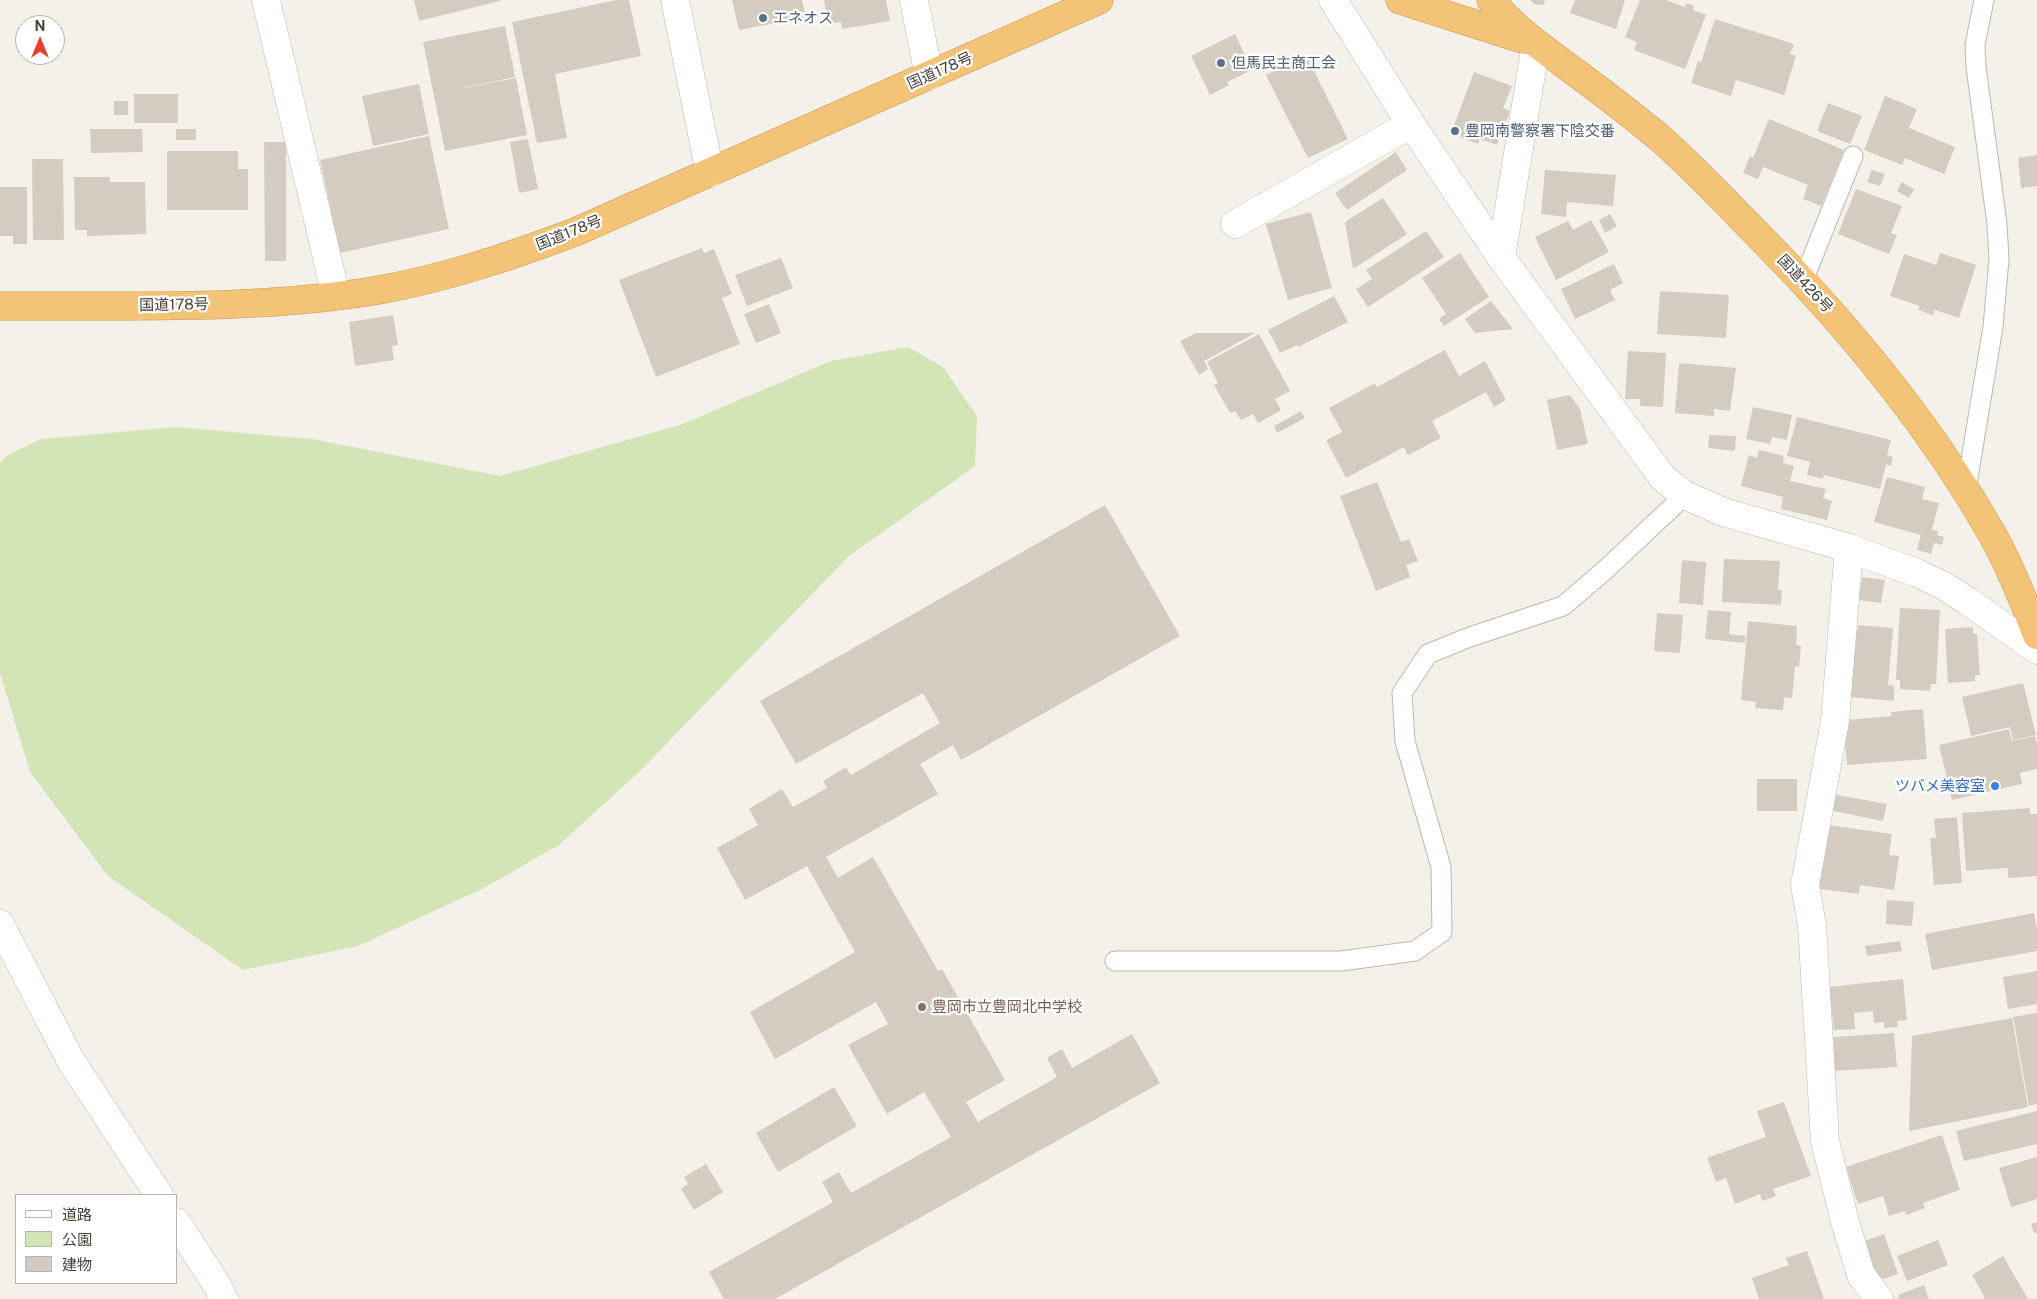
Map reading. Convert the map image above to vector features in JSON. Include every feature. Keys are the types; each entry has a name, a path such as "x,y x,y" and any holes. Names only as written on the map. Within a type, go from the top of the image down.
{"highway":[{"name":"国道178号","path":"0,306 242,303 336,296 381,290 444,275 513,255 575,232 1099,0"},
{"path":"1400,0 1536,44"},
{"name":"国道426号","path":"1491,0 1516,28 1626,111 1663,142 1803,281 1851,334 1890,382 1966,490 1997,543 2037,635"}],"street":[{"path":"266,0 336,296"},
{"path":"675,0 710,173"},
{"path":"914,0 929,76"},
{"path":"1333,0 1411,124 1501,257 1663,478 1684,495 1708,506 1750,521 1850,548 1918,573 1944,586 2037,650"},
{"path":"1501,257 1536,44"},
{"path":"1235,224 1411,124"},
{"path":"1850,548 1835,721 1805,885 1812,925 1825,1141 1845,1222 1861,1275 1879,1299"},
{"path":"0,924 72,1062 158,1194"},
{"path":"178,1225 217,1284 224,1299"}],"lane":[{"path":"1966,490 1993,327 1998,259 1997,224 1976,67 1975,45 1984,0"},
{"path":"1803,281 1853,156"},
{"path":"1115,961 1340,961 1415,951 1442,932 1441,867 1405,742 1402,693 1428,654 1467,638 1563,606 1604,572 1684,495"}],"green space":[{"path":"908,347 943,367 977,416 975,466 848,557 640,771 559,845 484,888 358,946 243,970 108,876 30,772 0,673 0,463 6,456 41,439 176,427 312,439 500,476 680,425 831,361"}],"building":[{"path":"414,0 500,0 500,1 419,21"},
{"path":"617,0 629,0 641,56 555,74 567,138 537,143 512,22"},
{"path":"732,0 802,0 806,17 739,30"},
{"path":"824,0 886,0 890,21 842,29 841,22 828,24"},
{"path":"1530,0 1545,0 1544,5 1534,4"},
{"path":"1575,0 1625,0 1616,29 1570,13"},
{"path":"1640,0 1666,0 1685,7 1686,3 1694,6 1693,10 1706,15 1685,69 1634,50 1637,42 1625,37"},
{"path":"1715,19 1794,44 1790,54 1796,56 1784,95 1736,80 1731,96 1691,83 1698,61 1701,62"},
{"path":"505,26 515,77 452,90 516,78 527,135 445,151 423,42"},
{"name":"但馬民主商工会","path":"1235,34 1252,70 1227,82 1229,85 1210,95 1191,56"},
{"path":"1306,55 1348,139 1308,158 1266,75"},
{"path":"1474,72 1512,86 1503,108 1510,111 1497,145 1480,139 1478,144 1460,137 1462,131 1453,128"},
{"path":"419,84 429,134 373,146 362,96"},
{"path":"134,94 178,94 178,123 134,123"},
{"path":"1885,96 1917,109 1909,128 1955,147 1944,174 1905,158 1902,165 1864,150"},
{"path":"114,101 128,101 128,115 114,115"},
{"path":"1828,103 1862,116 1850,144 1817,131"},
{"path":"1769,119 1844,150 1821,206 1803,199 1808,185 1763,167 1758,179 1743,173 1750,156 1753,158"},
{"path":"90,129 142,129 143,152 91,153"},
{"path":"176,129 196,129 196,140 176,140"},
{"path":"429,136 449,229 340,253 320,160"},
{"path":"528,139 538,189 519,193 510,142"},
{"path":"264,142 286,142 286,261 265,261"},
{"path":"167,151 238,151 238,169 248,169 248,210 167,210"},
{"path":"1396,152 1407,170 1347,210 1335,193"},
{"path":"2037,155 2037,186 2021,188 2018,158"},
{"path":"32,159 63,159 64,240 33,240"},
{"path":"1545,170 1616,175 1613,206 1567,202 1566,217 1541,214"},
{"path":"1872,170 1885,174 1880,186 1867,182"},
{"path":"74,177 110,177 110,182 145,182 146,234 87,236 87,230 75,230"},
{"path":"1902,182 1914,189 1909,198 1897,191"},
{"path":"0,187 27,187 27,244 13,244 13,236 0,236"},
{"path":"1856,189 1902,206 1891,233 1897,235 1889,254 1838,234"},
{"path":"1383,198 1407,234 1353,269 1345,222"},
{"path":"1311,212 1332,288 1288,300 1266,224"},
{"path":"1610,214 1617,226 1605,233 1599,220"},
{"path":"1591,220 1609,252 1556,280 1535,237 1568,221 1573,230"},
{"path":"1426,231 1444,257 1368,307 1356,289 1372,279 1366,270"},
{"path":"702,248 704,253 714,249 732,294 722,298 740,344 656,377 619,280"},
{"path":"1460,253 1489,297 1444,326 1439,319 1446,314 1422,278"},
{"path":"1940,253 1976,265 1959,318 1935,310 1933,315 1918,310 1920,306 1890,296 1904,254 1936,265"},
{"path":"781,258 793,288 747,306 735,275"},
{"path":"1614,264 1623,283 1610,290 1615,300 1575,319 1561,289"},
{"path":"1660,291 1729,295 1726,338 1657,334"},
{"path":"1334,296 1348,322 1298,347 1297,345 1280,353 1268,330"},
{"path":"1491,301 1513,329 1475,333 1465,319"},
{"path":"769,304 781,333 756,343 744,314"},
{"path":"393,315 398,345 392,346 394,360 355,366 349,322"},
{"path":"1196,333 1255,333 1204,361 1208,369 1199,375 1180,341"},
{"path":"1259,334 1290,391 1275,399 1281,410 1258,423 1253,414 1241,420 1235,411 1230,413 1214,385 1218,383 1207,362"},
{"path":"1445,350 1459,376 1485,361 1506,400 1494,407 1486,392 1432,421 1441,438 1408,455 1404,447 1346,478 1326,440 1342,432 1329,408 1375,383 1377,387"},
{"path":"1628,351 1666,353 1663,407 1640,406 1640,399 1625,399"},
{"path":"1679,363 1736,368 1730,411 1714,409 1714,416 1675,413"},
{"path":"1570,395 1580,409 1588,444 1557,450 1547,400"},
{"path":"1753,407 1792,415 1787,440 1772,437 1770,444 1746,439"},
{"path":"1301,411 1305,418 1277,433 1274,426"},
{"path":"1797,417 1891,440 1887,455 1893,457 1891,466 1886,464 1880,489 1824,475 1823,479 1807,475 1810,462 1787,456"},
{"path":"1709,435 1736,436 1735,451 1708,448"},
{"path":"1759,450 1784,456 1783,463 1794,466 1790,481 1826,489 1823,498 1832,501 1827,520 1781,509 1783,497 1741,486 1749,455 1757,458"},
{"path":"1887,477 1925,487 1922,499 1939,503 1932,530 1938,531 1937,535 1944,537 1942,545 1934,543 1931,554 1917,550 1921,535 1874,522"},
{"path":"1377,482 1401,542 1409,539 1418,561 1406,565 1410,577 1376,591 1340,496"},
{"path":"1105,505 1180,636 961,760 953,745 920,764 938,794 826,857 838,878 873,857 938,971 942,969 1005,1080 966,1102 978,1122 1057,1077 1047,1058 1062,1049 1072,1068 1132,1034 1160,1083 775,1299 724,1299 709,1272 833,1202 822,1182 839,1172 851,1193 951,1137 924,1092 887,1114 848,1045 888,1024 876,1002 775,1059 750,1012 855,952 807,866 745,900 717,848 758,825 749,809 782,789 793,807 827,788 823,781 846,767 851,775 940,723 923,693 796,764 760,701"},
{"path":"1724,559 1780,561 1778,590 1782,590 1781,605 1722,602"},
{"path":"1682,560 1706,562 1703,605 1679,603"},
{"path":"1862,577 1885,580 1881,603 1859,600"},
{"path":"1900,608 1940,610 1936,684 1931,684 1930,691 1900,689 1900,680 1896,680"},
{"path":"1708,610 1731,612 1729,634 1745,636 1745,643 1705,639"},
{"path":"1657,613 1683,615 1680,653 1654,651"},
{"path":"1748,621 1797,626 1796,645 1801,646 1799,667 1795,666 1792,698 1784,697 1783,710 1755,708 1756,702 1741,700"},
{"path":"1858,625 1893,628 1888,685 1894,686 1894,701 1849,697 1852,630 1858,630"},
{"path":"1973,627 1973,634 1977,634 1980,675 1975,675 1975,681 1948,683 1945,629"},
{"path":"2023,683 2036,735 2013,740 2010,727 1971,736 1962,697"},
{"path":"1923,709 1927,759 1847,765 1844,729 1848,729 1847,720 1892,716 1891,712"},
{"path":"2009,729 2012,741 2035,736 2037,744 2037,769 2020,773 2022,784 1952,800 1939,745"},
{"path":"1757,779 1797,779 1797,811 1757,811"},
{"path":"1832,794 1887,804 1883,821 1829,810"},
{"path":"2030,808 2030,814 2037,814 2037,876 2008,878 2008,868 1966,871 1962,813"},
{"path":"1957,817 1962,883 1934,885 1930,838 1936,838 1934,819"},
{"path":"1828,825 1892,834 1889,855 1899,856 1894,890 1860,885 1859,894 1819,889"},
{"path":"1887,900 1914,902 1912,926 1886,924"},
{"path":"2034,913 2037,929 2037,951 1932,970 1925,934"},
{"path":"1900,941 1902,951 1867,956 1865,946"},
{"path":"2037,971 2037,1004 2008,1009 2003,977"},
{"path":"1903,979 1907,1020 1897,1021 1898,1027 1884,1028 1884,1022 1874,1023 1873,1011 1854,1013 1855,1029 1834,1030 1829,987"},
{"path":"2037,1013 2037,1104 2029,1106 2013,1017"},
{"path":"2012,1018 2028,1107 1909,1131 1912,1036"},
{"path":"1894,1033 1897,1067 1835,1071 1833,1037"},
{"path":"834,1087 857,1126 778,1172 756,1133"},
{"path":"1784,1102 1811,1176 1773,1189 1776,1196 1762,1201 1760,1194 1735,1204 1726,1178 1716,1182 1707,1158 1766,1137 1757,1111"},
{"path":"2037,1111 2037,1144 1964,1161 1956,1131"},
{"path":"1942,1135 1960,1190 1923,1203 1925,1208 1906,1215 1905,1211 1889,1216 1883,1196 1858,1204 1846,1167"},
{"path":"2037,1157 2037,1199 2011,1207 1999,1168"},
{"path":"706,1164 723,1192 694,1210 681,1189 688,1184 684,1177"},
{"path":"2037,1222 2037,1232 2034,1233 2031,1224"},
{"path":"1884,1234 1898,1274 1878,1281 1864,1241"},
{"path":"1938,1240 1948,1265 1907,1281 1897,1256"},
{"path":"1807,1251 1824,1299 1759,1299 1752,1278 1789,1265 1786,1258"},
{"path":"2003,1256 2028,1299 1983,1299 1985,1298 1972,1275"},
{"path":"1924,1285 1929,1299 1899,1299 1898,1295"}],"place":[{"name":"エネオス","path":"763,18"},
{"name":"但馬民主商工会","path":"1221,63"},
{"name":"豊岡南警察署下陰交番","path":"1455,131"},
{"name":"ツバメ美容室","path":"1995,786"},
{"name":"豊岡市立豊岡北中学校","path":"922,1007"}]}
